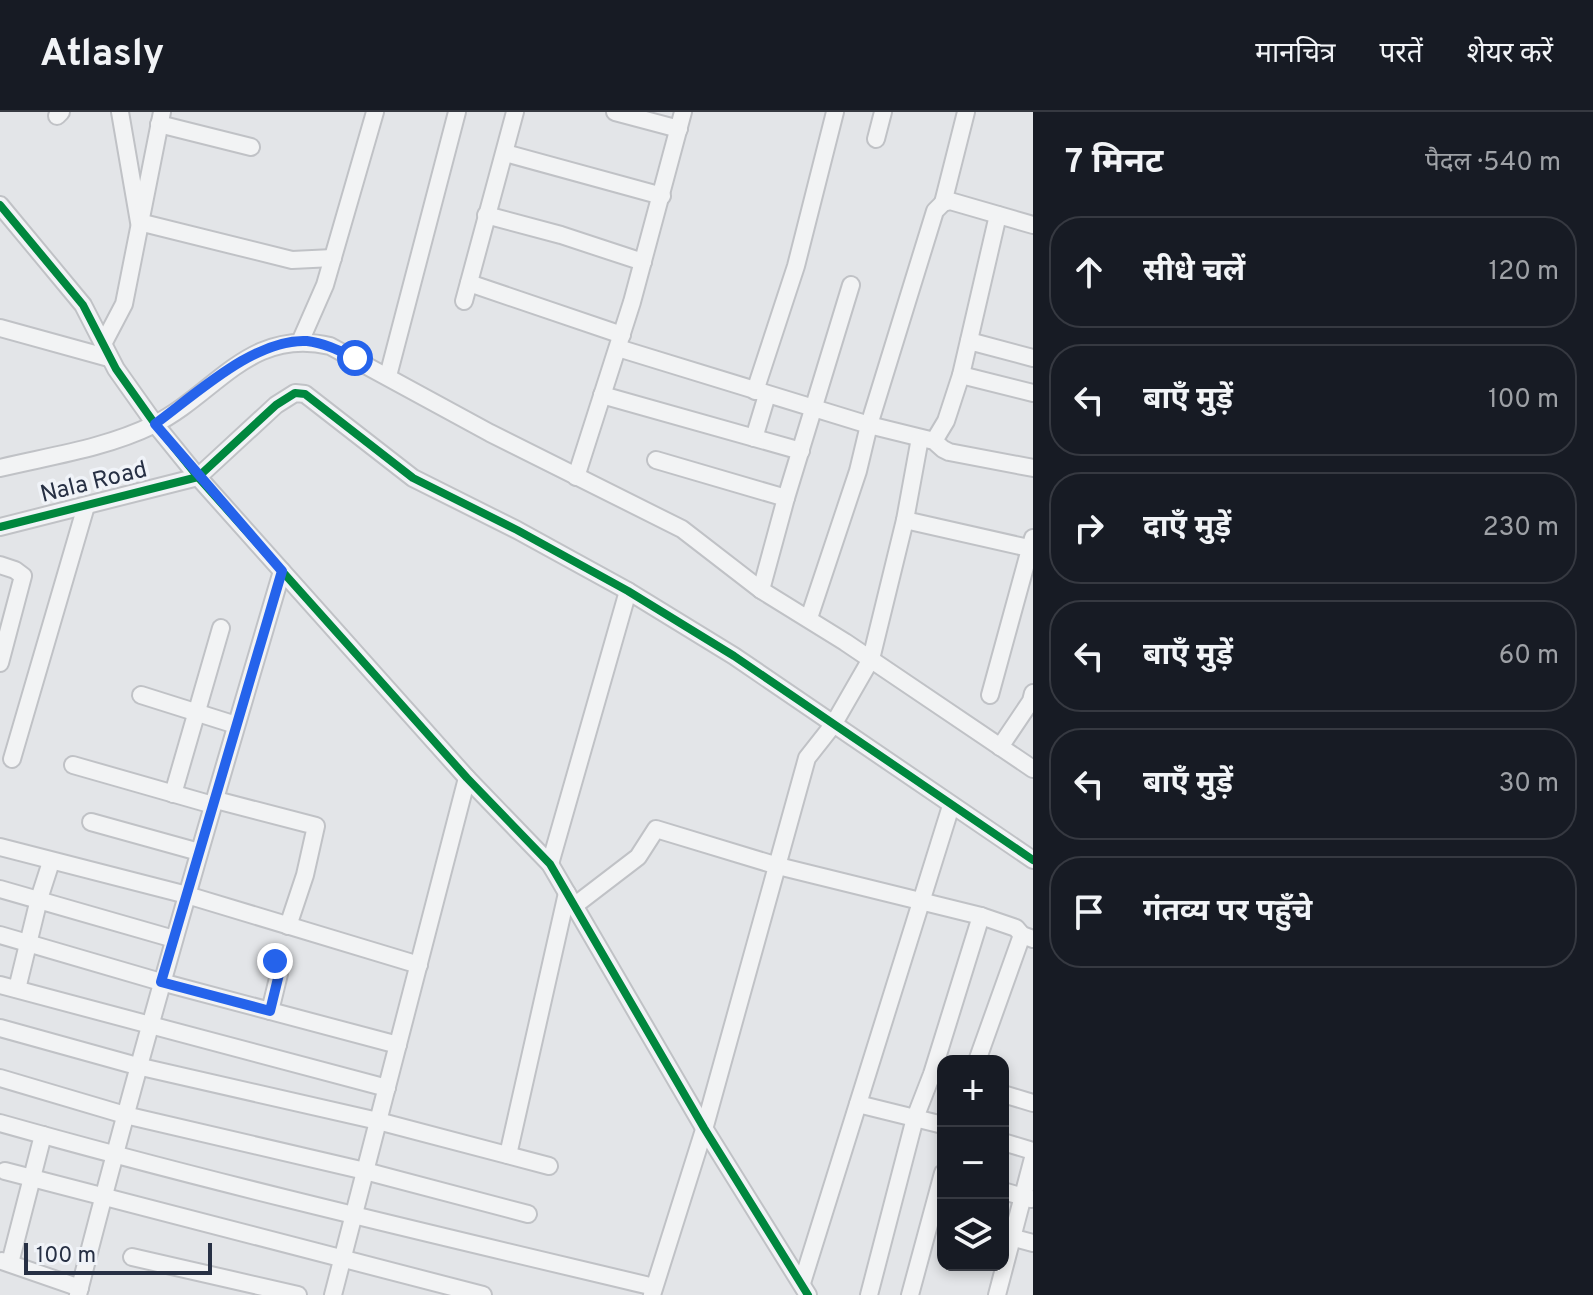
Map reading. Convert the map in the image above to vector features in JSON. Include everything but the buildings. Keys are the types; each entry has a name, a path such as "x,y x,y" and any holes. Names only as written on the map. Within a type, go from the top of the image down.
{"street":[{"path":"120,112 139,222"},
{"path":"300,342 333,258 375,112"},
{"path":"388,376 457,112"},
{"path":"464,301 515,112"},
{"path":"615,112 679,129"},
{"path":"576,477 620,341 683,112"},
{"path":"754,438 761,393 835,112"},
{"path":"876,139 883,112"},
{"path":"943,203 966,112"},
{"path":"106,351 124,304 161,118 251,147"},
{"path":"505,153 662,196"},
{"path":"809,618 858,471 869,425 935,211 950,201 1033,225"},
{"path":"0,205 78,298 106,351 157,427 194,473 467,778 550,864 704,1128 806,1292"},
{"path":"486,215 643,262"},
{"path":"0,1123 653,1291 704,1128 807,758 833,725 871,659 927,439 946,421 961,375 998,215"},
{"path":"139,222 292,260 333,258"},
{"path":"469,283 761,393 927,439 949,452 1033,468"},
{"path":"761,590 851,285"},
{"path":"0,328 106,351"},
{"path":"969,341 1033,358"},
{"path":"0,468 157,427 240,363 278,345 300,342 330,346 490,433 682,529 761,590 809,618 1033,769"},
{"path":"961,375 1033,393"},
{"path":"194,473 276,405 295,393 305,394 413,478 628,591 734,656 1033,860"},
{"path":"602,395 801,451"},
{"path":"656,460 786,498"},
{"name":"Nala Road","path":"0,527 86,506 194,473"},
{"path":"12,759 86,506"},
{"path":"905,520 1032,545 990,695"},
{"path":"0,565 23,576 0,663"},
{"path":"43,1135 5,1262 79,1292 149,1023 282,571"},
{"path":"550,864 628,591"},
{"path":"173,794 221,628"},
{"path":"1000,747 1031,701 1033,693"},
{"path":"141,695 236,725"},
{"path":"73,765 213,805"},
{"path":"333,1295 467,778"},
{"path":"213,805 216,800 316,826 305,875 288,926"},
{"path":"806,1292 858,1104 951,806"},
{"path":"91,822 199,852"},
{"path":"508,1155 570,899 638,857 656,829 778,866 981,916 1016,928 1027,937 979,1055"},
{"path":"0,847 187,895 419,965"},
{"path":"51,862 27,942 8,987 387,1088"},
{"path":"0,889 174,939"},
{"path":"943,1055 981,916"},
{"path":"0,935 161,982 398,1045"},
{"path":"270,1011 279,974 275,961"},
{"path":"0,1028 137,1066 378,1121 549,1166"},
{"path":"869,1295 915,1118 937,1076"},
{"path":"0,1078 125,1115 365,1171 528,1214"},
{"path":"1009,1096 1033,1103"},
{"path":"858,1104 937,1124"},
{"path":"1009,1144 1033,1151"},
{"path":"1009,1235 1028,1198 1033,1158"},
{"path":"5,1171 483,1295"},
{"path":"910,1295 937,1217"},
{"path":"1009,1237 1033,1243"},
{"path":"132,1257 298,1295"},
{"path":"997,1295 1002,1271"}],"cycle path":[{"path":"0,205 83,305 116,369 198,477 467,778 550,864 704,1128 808,1295"},
{"path":"0,527 198,477 276,405 295,393 305,394 413,478 628,591 734,656 1033,860"}],"route":[{"path":"275,961 279,974 270,1011 161,982 282,571 155,424 240,363 278,345 309,341 330,346 355,358"}]}
